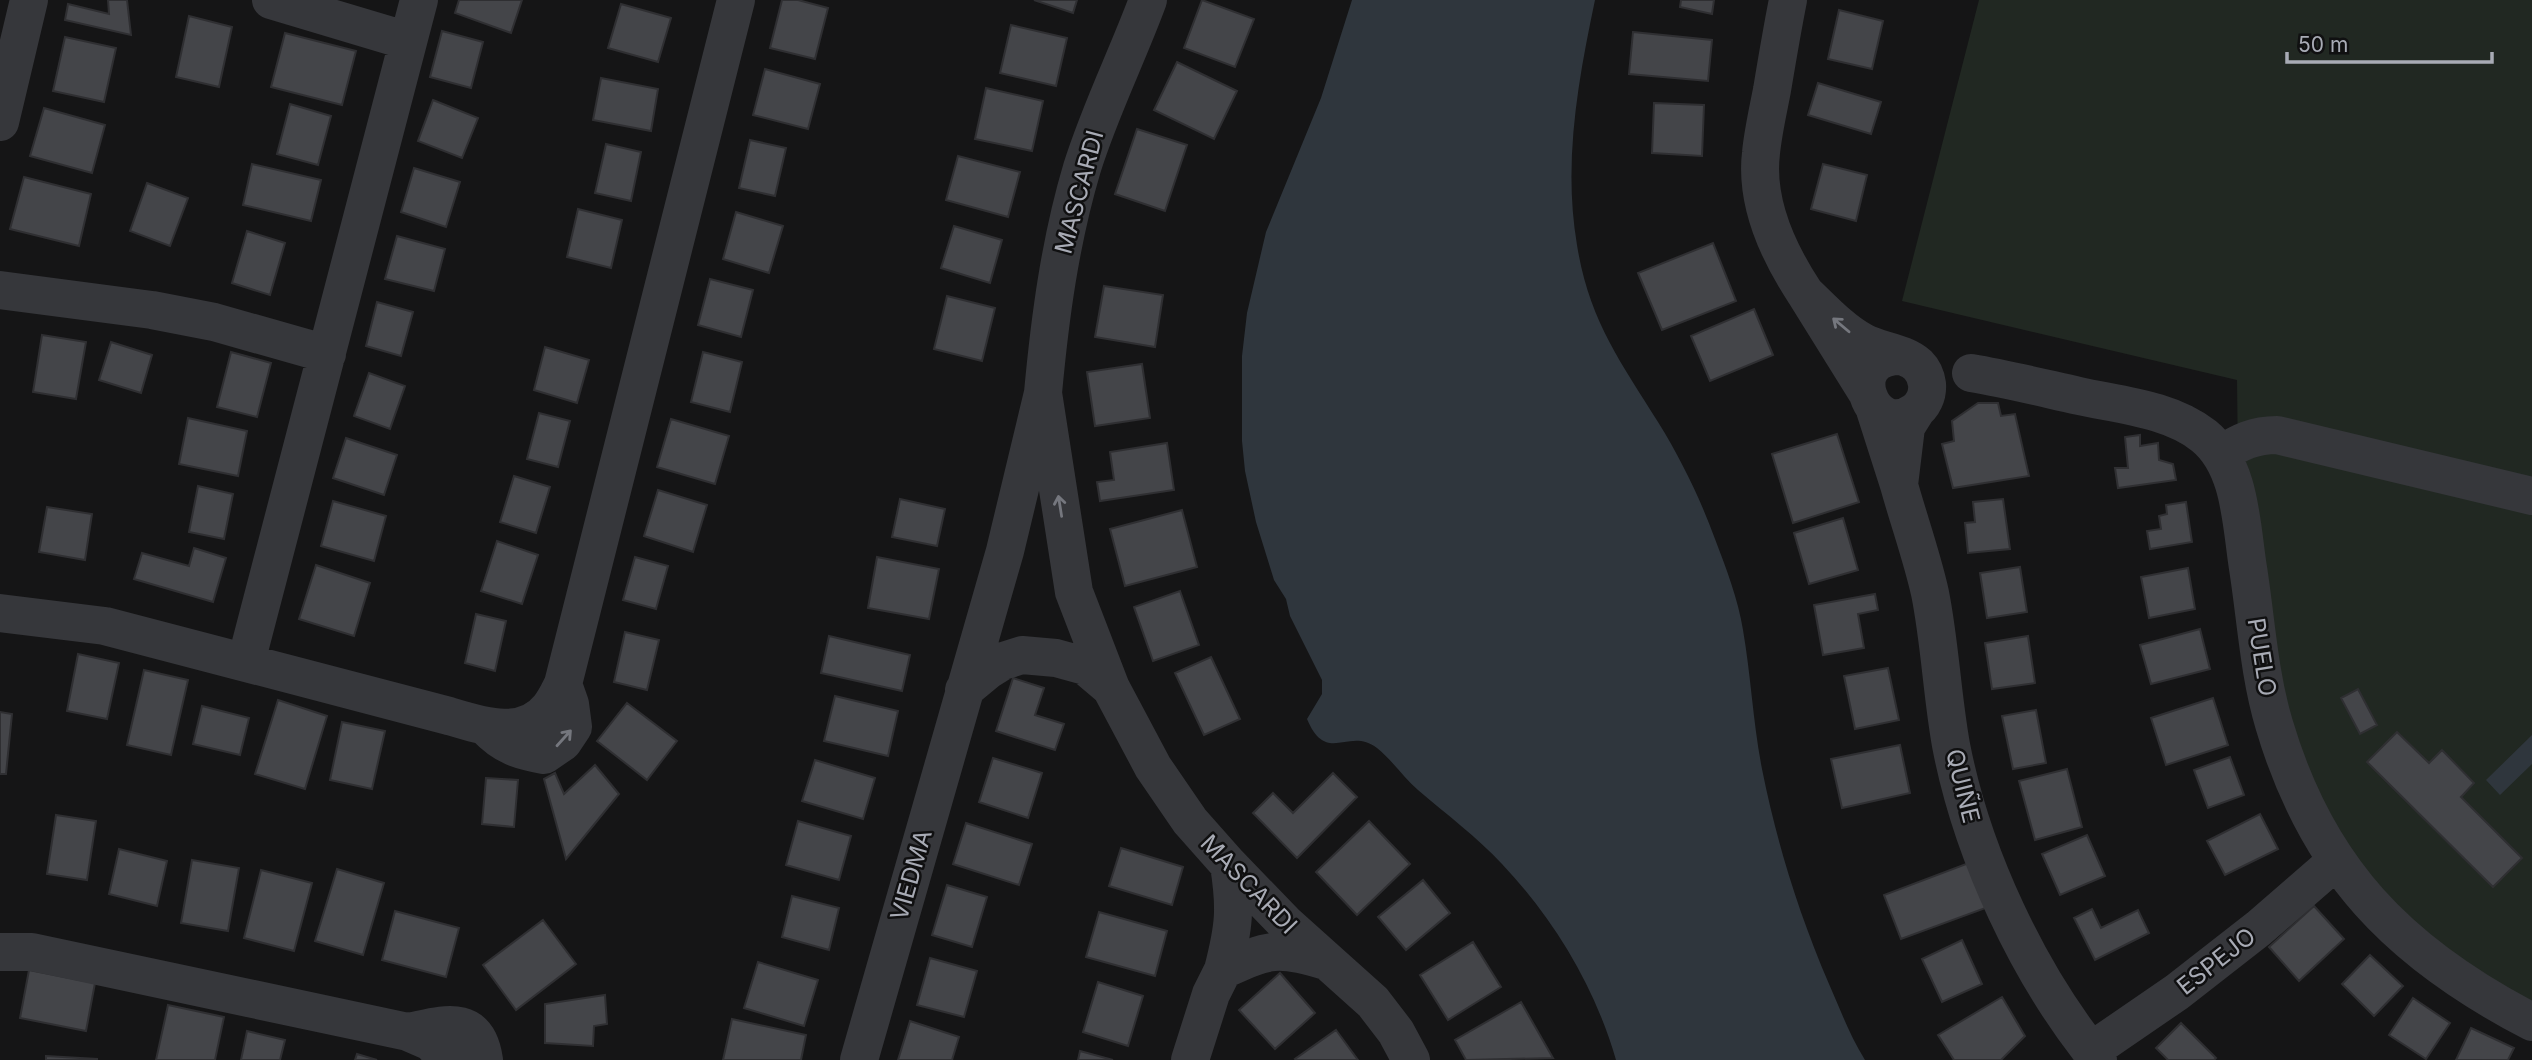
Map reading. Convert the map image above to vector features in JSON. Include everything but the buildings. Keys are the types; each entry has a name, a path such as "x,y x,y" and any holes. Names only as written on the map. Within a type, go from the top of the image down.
{"street":[{"path":"0,122 29,0"},
{"path":"271,0 408,41"},
{"path":"246,662 419,0"},
{"path":"0,613 105,626 486,727 512,728 536,721 549,708 563,684 736,0"},
{"name":"MASCARDI","path":"1043,393 1063,238 1104,104 1148,0"},
{"name":"QUIÑE","path":"1788,0 1760,155 1766,212 1776,243 1788,267 1871,400 1930,592 1951,743 1965,804 1983,859 2038,969 2094,1056"},
{"path":"0,290 152,310 214,322 327,354"},
{"name":"PUELO","path":"1805,293 1861,341 1908,360 2144,410 2183,422 2205,437 2221,454 2232,477 2273,722 2300,797 2335,862 2391,924 2437,965 2486,998 2532,1021"},
{"path":"1899,485 1906,427 1919,407 1927,387 1922,370 1908,360 1891,357 1875,365 1866,382 1871,400 1883,415 1900,418 1919,407 1948,383 1971,373"},
{"path":"1043,393 987,614 991,635 1000,647 1085,666 1111,688"},
{"path":"964,690 995,666 1071,651 1079,640 1084,620 1074,592 1043,393"},
{"path":"2221,454 2247,438 2277,435 2532,496"},
{"path":"1005,551 1030,542 1049,545 1068,558"},
{"name":"VIEDMA","path":"859,1060 987,614"},
{"name":"MASCARDI","path":"1084,620 1111,688 1153,766 1190,821 1286,924 1373,1002 1396,1032 1411,1060"},
{"name":"ESPEJO","path":"2094,1056 2259,928 2335,862"},
{"path":"1190,1060 1211,994 1223,970 1233,928 1234,897 1229,865"},
{"path":"1223,970 1272,951 1294,951 1329,962"},
{"path":"0,952 32,952 408,1032 431,1041 447,1060"},
{"path":"408,1032 450,1023 468,1029 477,1038 484,1060"}],"shaded area":[{"path":"1352,0 1595,0 1578,91 1572,153 1573,214 1582,272 1589,296 1608,339 1690,479 1727,572 1741,618 1759,752 1782,852 1818,958 1845,1022 1865,1060 1616,1060 1597,1006 1571,955 1539,908 1502,864 1413,785 1377,748 1366,742 1330,743 1322,740 1307,719 1322,694 1322,680 1290,616 1286,599 1274,580 1256,522 1245,471 1242,441 1242,356 1247,313 1266,232 1321,98"},
{"path":"1979,0 2532,0 2532,1008 2410,932 2318,807 2285,726 2238,463 2237,380 1902,301"},
{"path":"2532,735 2532,764 2500,795 2486,780"}]}
